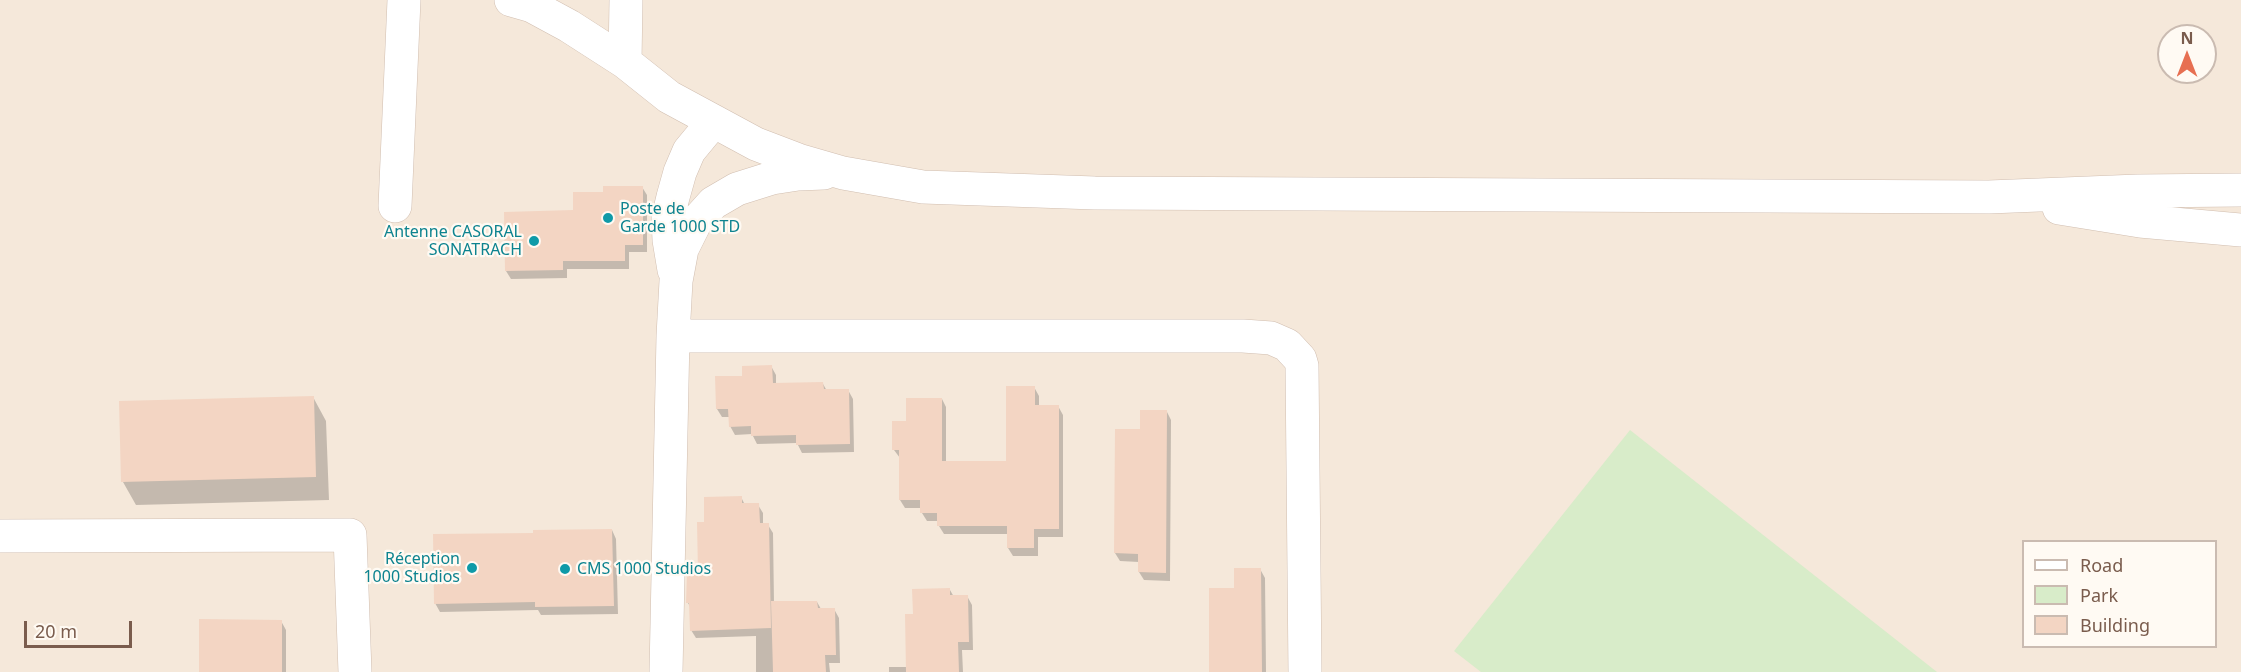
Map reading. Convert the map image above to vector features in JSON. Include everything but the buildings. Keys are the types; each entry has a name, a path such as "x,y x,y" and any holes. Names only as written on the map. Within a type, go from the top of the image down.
{"street":[{"path":"395,206 404,0"},
{"path":"511,0 541,11 625,62 669,97 756,144 798,160 843,173 923,187 1095,193 1989,197 2138,191 2241,190"},
{"path":"625,62 626,0"},
{"path":"676,281 668,218 680,172 689,151 713,122"},
{"path":"664,671 673,336 676,281 682,249 695,223 713,203 737,189 772,178 798,174 843,173"},
{"path":"1989,197 2140,221 2241,230"},
{"path":"673,336 1243,336 1278,340 1294,352 1302,366 1305,672"},
{"path":"0,536 350,535 355,672"}],"shaded area":[{"path":"0,0 2241,0 2241,672 0,672"}],"green space":[{"path":"1630,430 1937,672 1481,672 1454,651"}],"place":[{"name":"Poste de Garde 1000 STD","path":"608,218"},
{"name":"Antenne CASORAL SONATRACH","path":"534,241"},
{"name":"Réception 1000 Studios","path":"472,568"},
{"name":"CMS 1000 Studios","path":"565,569"}]}
